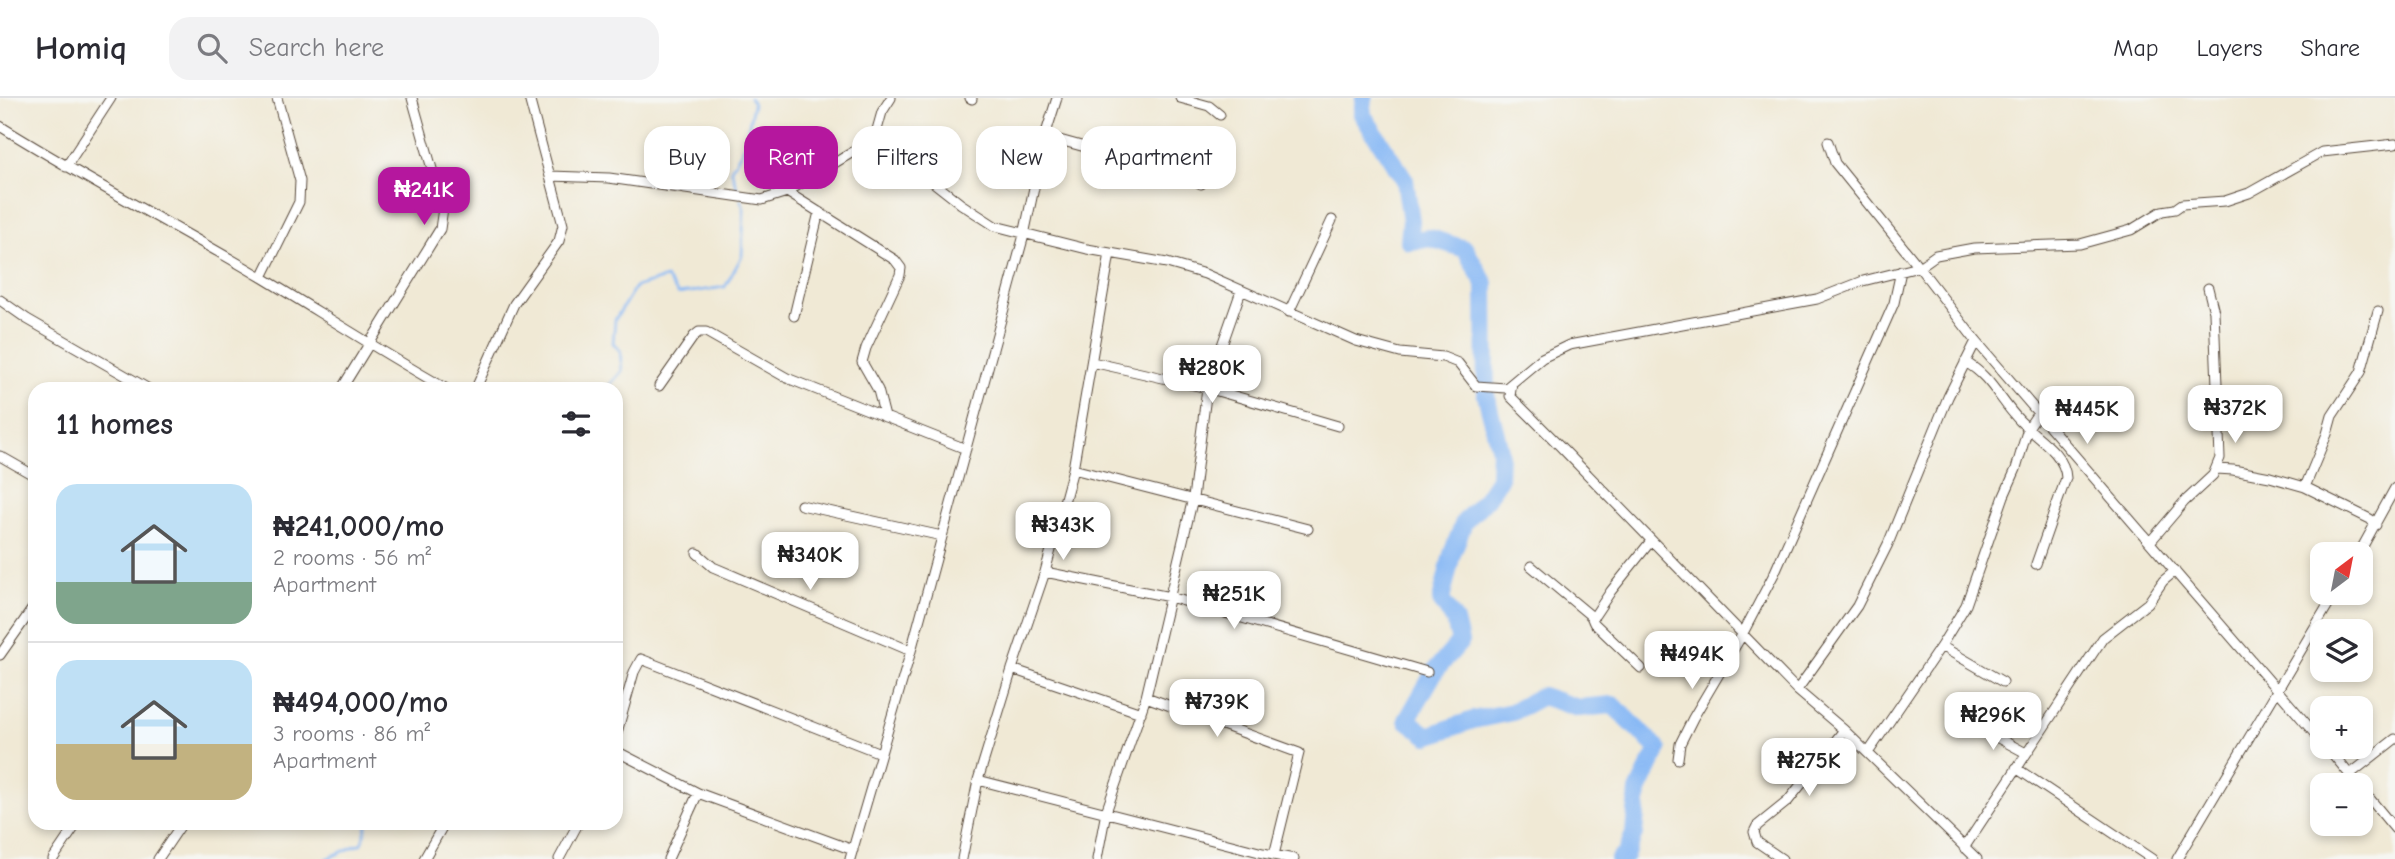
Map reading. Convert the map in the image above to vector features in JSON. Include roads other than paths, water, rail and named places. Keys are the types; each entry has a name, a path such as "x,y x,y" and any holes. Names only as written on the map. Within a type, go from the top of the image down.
{"street":[{"path":"66,167 111,98"},
{"path":"262,278 299,202 300,181 277,98"},
{"path":"346,382 440,229 443,208 412,98"},
{"path":"479,382 514,304 559,241 563,225 529,98"},
{"path":"878,126 882,112 891,98"},
{"path":"1048,126 1057,98"},
{"path":"1180,98 1209,106 1220,115"},
{"path":"0,126 434,382"},
{"path":"1828,142 1835,163 1976,341 2310,728"},
{"path":"942,189 995,226 1184,267 1356,341 1400,353 1443,357 1458,363 1476,386 1509,385 1542,358 1569,345 1817,299 1863,281 1919,267 1936,255 1974,248 2080,244 2131,230 2162,211 2175,209 2182,204 2225,201 2249,193 2322,152 2395,144"},
{"path":"550,177 609,178 762,200 787,192 852,152"},
{"path":"623,755 698,793 852,855 911,651 1024,234 1034,189"},
{"path":"787,192 895,260 901,268 901,275 866,348 863,362 878,390 885,417"},
{"path":"794,316 819,212"},
{"path":"1289,312 1332,220"},
{"path":"962,859 978,780 1045,572 1073,469 1110,253"},
{"path":"1678,759 1680,744 1693,718 1774,574 1894,303 1901,271"},
{"path":"2150,542 2217,470 2220,458 2214,324 2208,288"},
{"path":"1097,859 1106,812 1146,697 1194,498 1207,388 1241,291"},
{"path":"0,300 27,319 137,382"},
{"path":"2305,487 2332,416 2361,372 2378,311"},
{"path":"659,386 694,336 699,332 706,332 787,378 966,449"},
{"path":"1797,690 1857,606 1888,544 1948,397 1976,341"},
{"path":"1092,362 1207,388 1338,426"},
{"path":"1965,362 1984,375 2018,420 2043,439 2066,469 2066,478 2036,564"},
{"path":"1509,385 1510,396 1517,405 1742,635 1977,859"},
{"path":"1868,753 1941,646 1972,593 2028,428 2038,413"},
{"path":"0,456 28,472"},
{"path":"1073,469 1308,529"},
{"path":"2217,470 2270,477 2305,487 2316,495 2370,519 2376,525"},
{"path":"2366,542 2395,488"},
{"path":"801,505 942,536"},
{"path":"1591,616 1595,615 1651,541"},
{"path":"697,553 713,567 911,651"},
{"path":"1531,566 1591,616 1594,623 1641,668"},
{"path":"1964,848 2103,638 2148,603 2163,581 2175,571"},
{"path":"1045,572 1170,597 1427,672"},
{"path":"2177,859 2327,606"},
{"path":"0,655 28,615"},
{"path":"1941,646 2003,682"},
{"path":"623,711 634,672 641,659 880,753"},
{"path":"1012,669 1141,713"},
{"path":"1146,697 1299,753 1274,855"},
{"path":"1974,725 2026,753"},
{"path":"1782,859 1757,842 1754,832 1757,826 1788,801 1844,730"},
{"path":"2352,773 2395,739"},
{"path":"2336,759 2348,773"},
{"path":"2016,768 2152,859"},
{"path":"978,780 1106,812 1262,856 1274,855 1294,859"},
{"path":"668,859 698,793"},
{"path":"2373,803 2395,829"},
{"path":"53,859 73,830"},
{"path":"158,859 178,830"},
{"path":"424,859 440,830"},
{"path":"559,859 575,830"}],"waterway":[{"path":"739,194 731,169 745,145 753,104 750,98"},
{"path":"1364,98 1362,114 1405,180 1411,221 1409,241 1430,238 1465,249 1485,284 1486,395 1500,450 1499,479 1486,499 1464,522 1452,554 1441,600 1455,621 1460,642 1435,671 1407,720 1428,736 1473,720 1512,712 1542,696 1578,708 1613,705 1658,749 1638,791 1634,834 1625,856 1619,859"},
{"path":"612,382 622,371 620,351 613,343 615,320 635,287 666,278 678,294 725,287 742,256 744,209 741,200"},
{"path":"326,859 362,843 366,830"}]}
